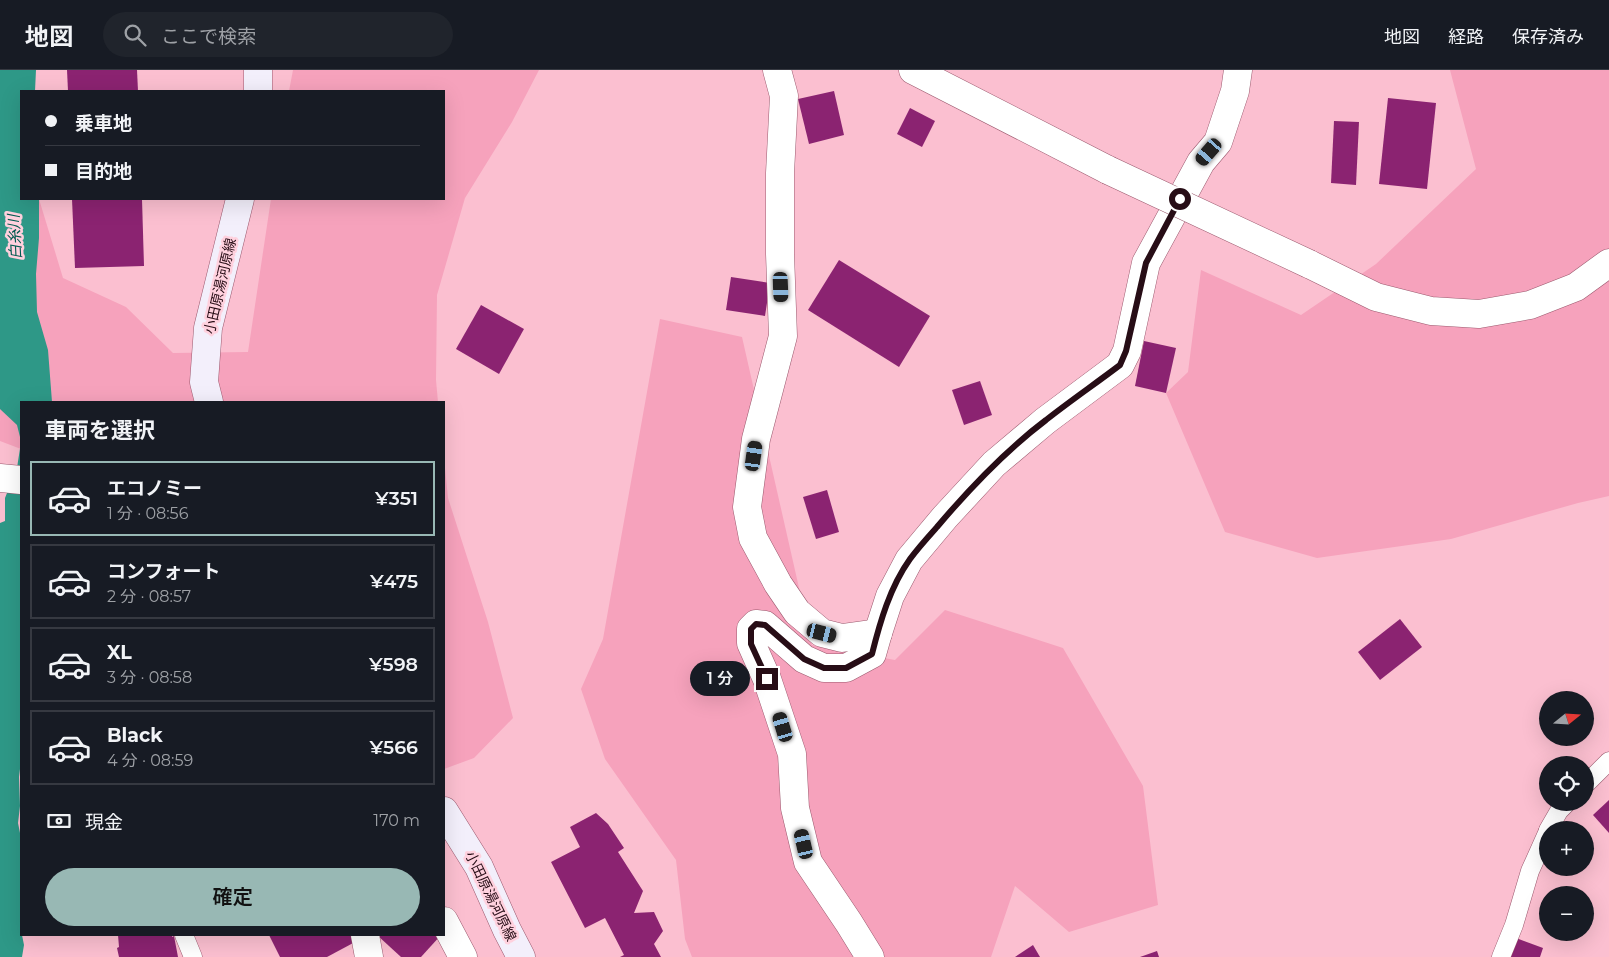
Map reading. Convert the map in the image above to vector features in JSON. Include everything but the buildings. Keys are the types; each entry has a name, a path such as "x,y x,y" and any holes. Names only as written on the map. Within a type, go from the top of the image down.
{"main road":[{"path":"258,70 258,90"},
{"name":"小田原湯河原線","path":"209,401 204,382 208,328 240,200"},
{"name":"小田原湯河原線","path":"445,813 479,867 521,957"}],"street":[{"path":"777,70 784,96 780,182 783,336 756,439 748,507 753,538 778,584 797,612 822,633 842,638 878,633"},
{"path":"913,70 1108,170 1310,264 1376,298 1431,311 1479,314 1530,305 1576,287 1609,263"},
{"path":"870,957 808,862 795,808 792,754 767,679 751,644 751,629 756,624 765,625 804,659 824,668 846,668 872,654 890,596 909,560 945,517 994,464 1045,421 1120,365 1126,351 1146,263 1201,162 1218,142 1235,91 1238,70"},
{"path":"0,478 20,480"},
{"path":"445,923 464,957"},
{"path":"365,936 369,957"}],"lane":[{"path":"1594,777 1609,761"},
{"path":"1501,957 1514,925 1530,871 1539,850"},
{"path":"184,936 193,957"}],"shaded area":[{"path":"0,70 20,90 20,200 39,200 63,278 126,307 173,353 248,352 271,200 445,200 445,90 289,90 293,70 539,70 512,122 465,198 437,295 436,380 438,401 20,401 20,449 0,441"},
{"path":"1450,70 1609,70 1609,496 1451,539 1317,558 1225,532 1166,393 1188,372 1201,270 1301,315 1376,264 1476,169"},
{"path":"660,319 742,337 812,645 895,660 945,610 1063,648 1143,786 1158,905 1069,932 1015,886 991,957 692,957 685,939 676,860 605,759 581,689 603,639"},
{"path":"445,468 448,498 488,622 513,718 474,758 445,769"}],"water":[{"name":"白糸川","path":"0,70 36,70 35,90 20,90 20,200 39,200 39,238 36,274 37,312 48,350 52,401 20,401 20,437 17,425 0,409"},
{"path":"20,448 20,806 18,823 20,833 20,936 22,936 24,945 22,957 0,957 0,523 5,521 5,498 17,468"}],"route":[{"path":"767,679 751,644 751,629 756,624 765,625 804,659 824,668 846,668 872,654 890,596 896,584 909,560 945,517 994,464 1045,421 1120,365 1126,351 1146,263 1180,199"}]}
